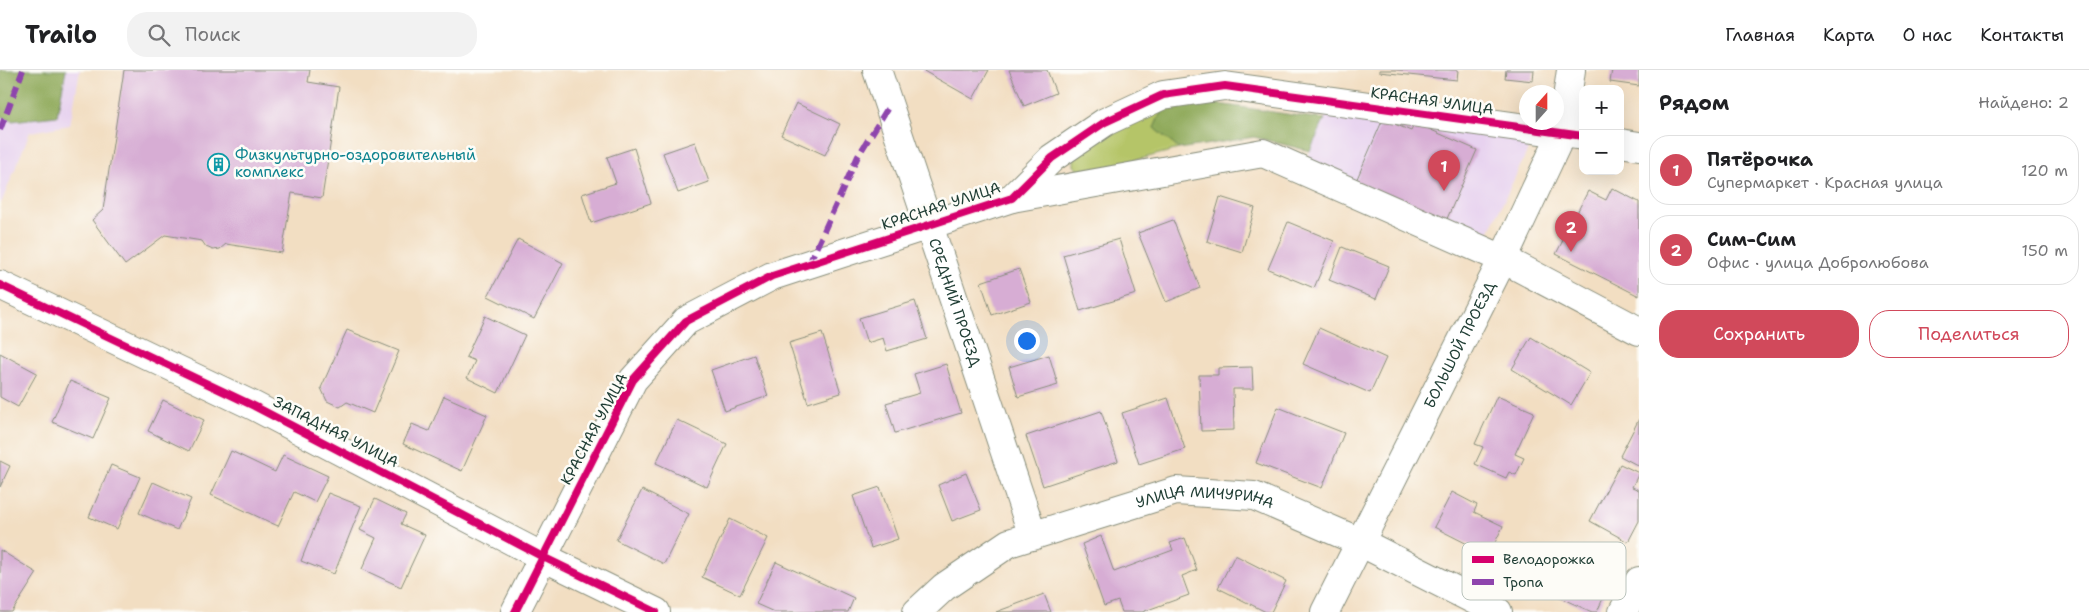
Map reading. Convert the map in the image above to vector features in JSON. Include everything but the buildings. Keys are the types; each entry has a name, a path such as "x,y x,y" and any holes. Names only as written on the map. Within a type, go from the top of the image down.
{"street":[{"name":"СРЕДНИЙ ПРОЕЗД","path":"877,70 1033,536"},
{"name":"БОЛЬШОЙ ПРОЕЗД","path":"1325,612 1503,259 1572,135 1571,70"},
{"name":"КРАСНАЯ УЛИЦА","path":"1012,198 1052,158 1105,122 1163,95 1225,86 1572,135"},
{"path":"1624,144 1639,146"},
{"name":"КРАСНАЯ УЛИЦА","path":"514,612 634,380 686,321 772,276 1012,198 1263,153 1503,259 1639,331"},
{"name":"ЗАПАДНАЯ УЛИЦА","path":"0,286 254,406 543,557 656,612"},
{"name":"УЛИЦА МИЧУРИНА","path":"917,612 944,587 1009,543 1176,491 1254,496 1360,542 1462,594"},
{"path":"1623,612 1639,581"},
{"name":"УЛИЦА МИЧУРИНА","path":"1474,600 1498,612"}],"shaded area":[{"path":"0,70 80,70 70,125 30,132 0,206"},
{"path":"1330,106 1532,141 1484,243 1304,164"}],"green space":[{"path":"0,70 66,70 57,116 12,121 0,116"},
{"path":"1190,101 1325,119 1310,151 1254,137 1179,149 1154,128 1162,110"},
{"path":"1162,110 1154,128 1179,149 1082,174 1074,166 1074,156 1113,130"}],"marked path":[{"path":"0,130 23,70"},
{"path":"809,264 858,156 889,106"}],"cycle path":[{"path":"515,612 633,380 686,321 772,276 1012,198 1052,158 1105,122 1163,95 1225,86 1579,135"},
{"path":"0,285 254,406 543,557 656,612"}],"place":[{"name":"Физкультурно-оздоровительный комплекс","path":"219,164"},
{"name":"Пятёрочка","path":"1444,191"},
{"name":"Сим-Сим","path":"1571,252"}]}
